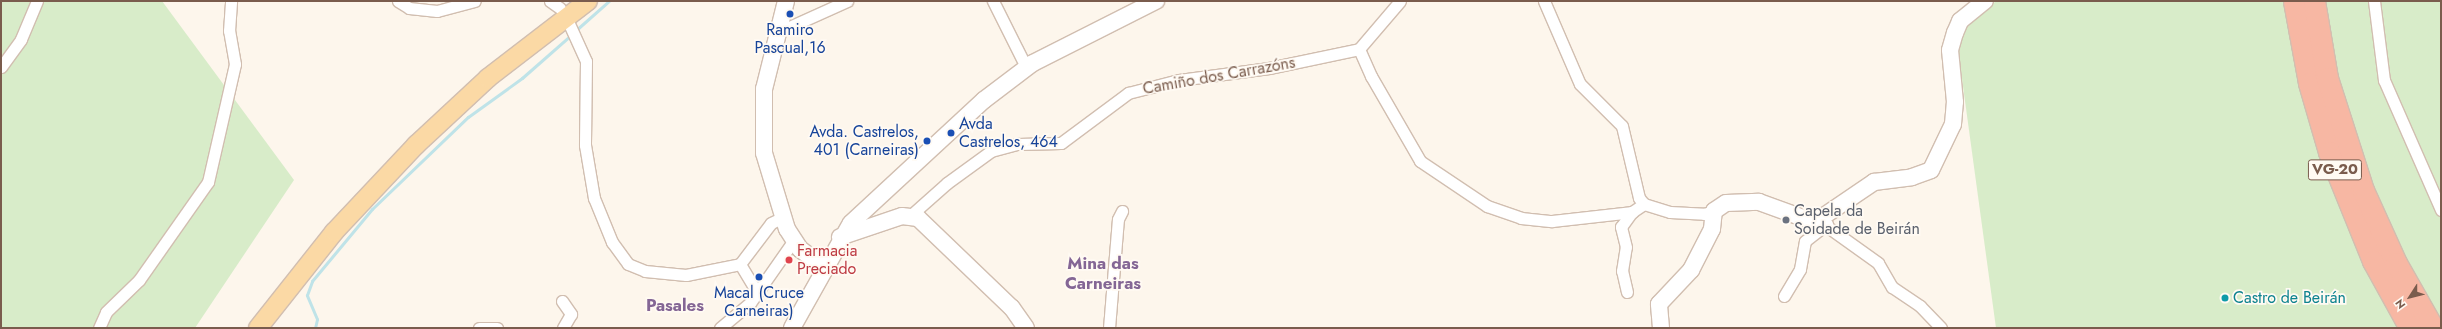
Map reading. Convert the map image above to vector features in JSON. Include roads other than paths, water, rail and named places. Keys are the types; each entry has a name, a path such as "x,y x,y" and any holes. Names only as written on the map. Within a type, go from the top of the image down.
{"highway":[{"name":"VG-20","path":"2294,1 2309,83 2329,152 2373,261 2410,328"},
{"name":"VG-20","path":"2314,1 2327,78 2361,185 2396,263 2433,328"}],"main road":[{"path":"246,328 291,267 386,160 454,94 563,11 588,1"},
{"path":"258,328 315,254 404,156 563,11"}],"street":[{"path":"1,67 21,39 38,1"},
{"path":"99,328 106,312 139,280 208,182 235,64 229,31 232,1"},
{"path":"398,1 409,8 437,11 474,1"},
{"path":"786,1 776,33 764,89 762,137 767,168 784,218 794,240 824,267"},
{"path":"776,33 847,1"},
{"path":"993,1 1026,66"},
{"path":"792,328 840,237 918,160 1026,66 1156,1"},
{"path":"1400,1 1359,49 1371,76 1420,160 1487,206 1521,218 1552,221 1632,212"},
{"path":"1544,1 1580,84 1622,126 1639,198 1644,204 1676,213 1704,214 1714,211 1726,203 1740,200 1759,202 1803,218 1822,222 1878,263 1892,287 1920,306 1941,328"},
{"path":"1784,296 1800,269 1805,241 1822,222 1874,182 1918,176 1931,170 1953,124 1955,102 1950,50 1954,33 1960,21 1985,1"},
{"path":"2374,1 2384,80 2441,210"},
{"path":"563,11 586,61 585,145 590,185 604,225 622,258 635,268 670,275 740,264 771,223 784,218"},
{"name":"Camiño dos Carrazóns","path":"911,215 947,183 991,151 1018,144 1061,143 1128,93 1179,80 1270,68 1359,49"},
{"path":"1627,292 1622,271 1626,247 1621,227 1632,212 1644,204"},
{"path":"1109,328 1118,219 1122,211"},
{"path":"1661,328 1659,304 1682,283 1703,251 1712,229 1714,211"},
{"path":"840,237 911,215 1012,308 1026,328"},
{"path":"720,328 742,312 758,292 794,240"},
{"path":"740,264 758,292"},
{"path":"562,301 571,314 563,328"},
{"path":"478,328 484,325 497,328"}],"waterway":[{"path":"575,31 609,1"},
{"path":"315,328 317,319 307,295 312,281 372,209 468,117 522,78 571,35"}],"place":[{"name":"Ramiro Pascual,16","path":"790,14"},
{"name":"Avda Castrelos, 464","path":"951,133"},
{"name":"Avda. Castrelos, 401 (Carneiras)","path":"927,141"},
{"name":"Capela da Soidade de Beirán","path":"1786,220"},
{"name":"Farmacia Preciado","path":"789,260"},
{"name":"Macal (Cruce Carneiras)","path":"759,277"},
{"name":"Castro de Beirán","path":"2225,298"}],"district":[{"name":"Mina das Carneiras","path":"1103,274"},
{"name":"Pasales","path":"675,306"}]}
